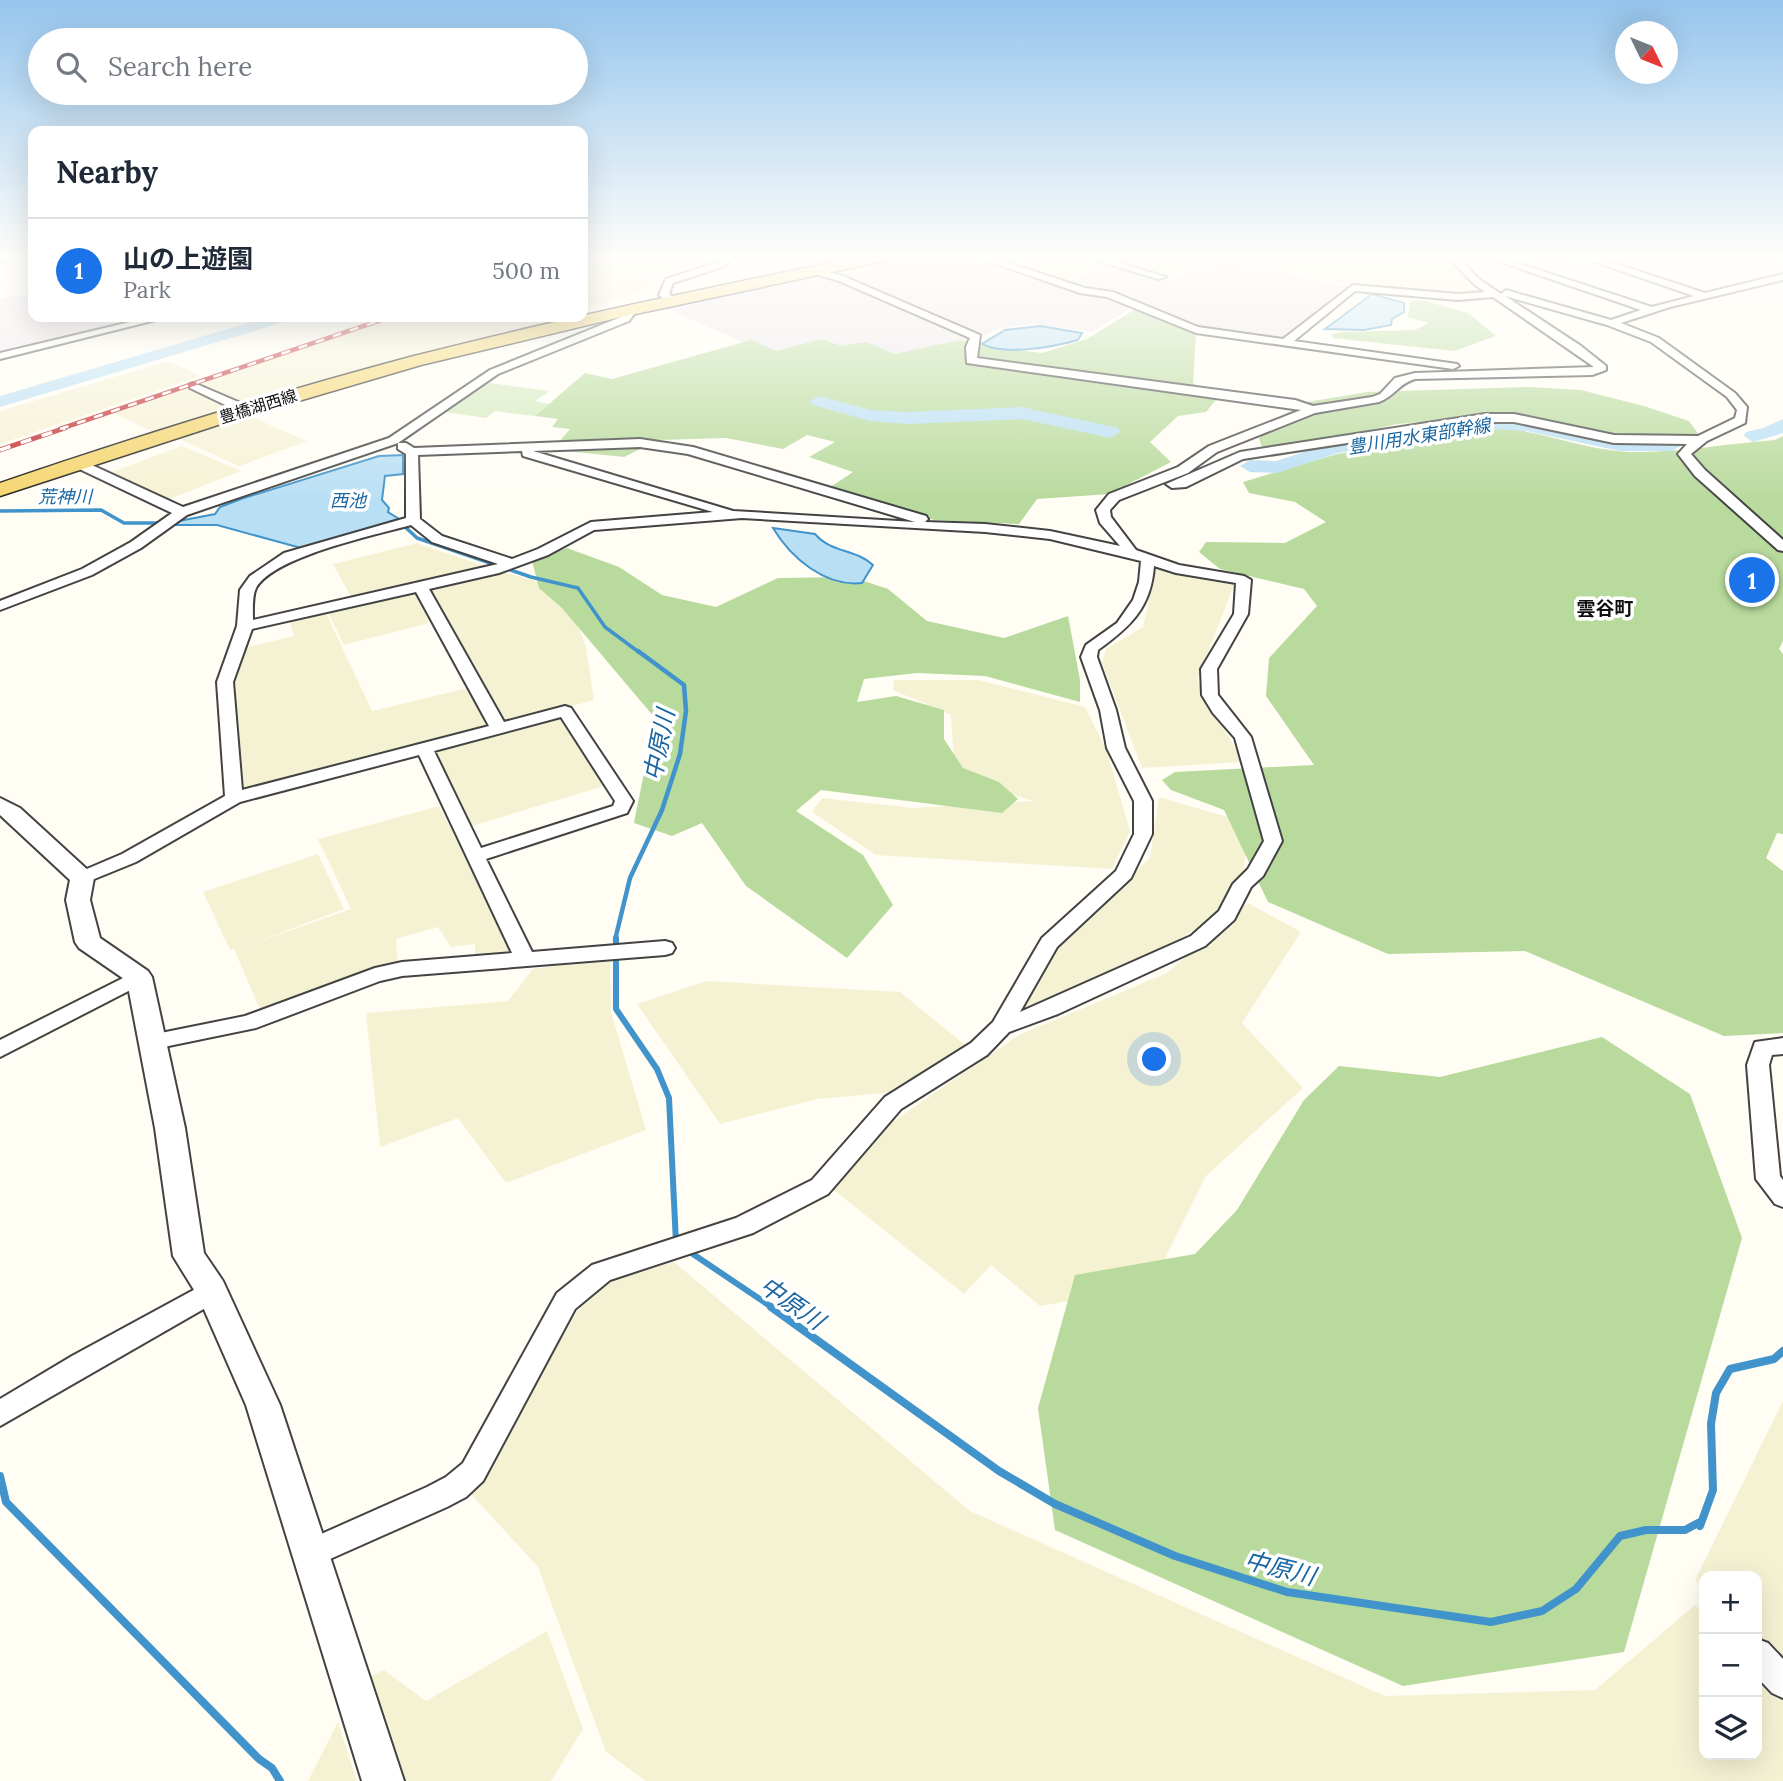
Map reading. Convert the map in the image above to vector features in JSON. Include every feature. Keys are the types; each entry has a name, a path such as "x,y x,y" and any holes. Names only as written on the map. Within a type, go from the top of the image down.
{"main road":[{"name":"豊橋湖西線","path":"0,489 246,410 412,363 515,338"}],"street":[{"path":"0,356 75,338"},
{"path":"0,606 87,572 173,519 393,441 494,372 574,338"},
{"path":"975,338 971,347 971,361 1295,404 1312,410"},
{"path":"1257,338 1494,374"},
{"path":"1286,342 1291,338"},
{"path":"311,1553 456,1487 473,1472 566,1301 601,1272 744,1226 820,1187 893,1103 979,1049 1001,1027 1049,943 1125,874 1143,834 1143,801 1116,748 1105,701 1089,657 1091,648 1122,626 1140,600 1146,582 1145,567 1139,556 1104,522 1103,510 1114,497 1183,470 1213,449 1312,410 1375,400 1384,396 1399,380 1415,376 1592,372 1602,368 1562,338"},
{"path":"1650,338 1731,395 1743,410 1741,420 1700,440 1684,454 1690,463 1783,547"},
{"path":"194,386 246,410"},
{"path":"1154,480 1181,484 1240,456 1485,418 1514,418 1614,439 1700,440"},
{"path":"393,441 412,452 640,443 689,450 847,495 940,525"},
{"path":"509,448 735,515"},
{"path":"405,522 412,452"},
{"path":"77,463 173,519"},
{"path":"245,626 504,566 543,552 591,526 735,515 940,525 1050,535 1139,556 1175,569 1244,580 1241,614 1209,668 1210,695 1219,710 1243,737 1273,841 1256,872 1243,884 1227,915 1198,941 1051,1009 1001,1027"},
{"path":"234,798 225,682 245,626 247,590 255,579 289,556 405,522 437,539 504,566"},
{"path":"421,587 499,728"},
{"path":"82,878 129,858 234,798 565,711 624,801 621,809 476,856"},
{"path":"425,748 525,959"},
{"path":"0,805 82,878"},
{"path":"82,878 78,900 88,942 139,977 154,1041 189,1256 212,1292 263,1405 383,1781"},
{"path":"154,1041 261,1019 375,975 402,969 665,948"},
{"path":"0,1049 139,977"},
{"path":"1783,1046 1763,1048 1758,1065 1768,1179 1783,1197"},
{"path":"0,1414 81,1364 212,1292"},
{"path":"1762,1659 1783,1682"}],"shaded area":[{"path":"0,338 67,338 0,354"},
{"path":"335,338 486,338 153,432 113,413"},
{"path":"734,338 979,338 974,349 887,355 774,355"},
{"path":"169,361 201,376 0,444 0,411"},
{"path":"245,414 307,441 239,466 177,438"},
{"path":"182,446 241,471 164,501 106,474"},
{"path":"417,543 490,568 352,599 333,564"},
{"path":"1156,568 1234,585 1197,680 1243,762 1142,768 1102,663 1106,649 1143,627"},
{"path":"496,571 534,580 568,595 586,648 594,700 513,722 503,719 430,591"},
{"path":"415,591 429,623 344,645 327,611"},
{"path":"325,611 372,711 468,688 487,728 242,793 234,680 243,648 294,636 289,619"},
{"path":"894,680 979,680 1085,707 1106,749 1130,831 1112,869 876,855 812,812 822,798 914,808 1033,801 955,777 951,715 893,690"},
{"path":"563,715 604,786 472,826 432,749"},
{"path":"1159,797 1248,823 1244,869 1221,913 1157,953 1015,1019 1060,943 1150,858"},
{"path":"439,806 515,953 475,957 475,944 451,947 438,927 396,939 398,964 367,970 262,1014 234,949 230,950 203,892 318,854 344,909 238,949 351,909 318,839"},
{"path":"1248,903 1301,932 1242,1023 1303,1088 1206,1176 1151,1287 1040,1306 991,1265 964,1294 815,1175 1019,1035 1167,973"},
{"path":"610,958 611,1012 646,1130 506,1183 458,1118 380,1147 366,1013 508,1001 533,969"},
{"path":"706,981 900,992 969,1048 895,1092 818,1099 720,1124 637,1004"},
{"path":"674,1262 970,1511 1385,1696 1595,1690 1695,1605 1699,1609 1699,1760 1762,1760 1762,1674 1783,1696 1783,1781 646,1781 606,1752 538,1567 469,1492 588,1294 609,1280"},
{"path":"1783,1401 1783,1669 1762,1648 1762,1571 1699,1571"},
{"path":"547,1631 583,1729 551,1781 396,1781 361,1681 384,1670 426,1701"},
{"path":"338,1722 357,1781 308,1781"}],"green space":[{"path":"1196,338 1193,383 1217,399 1206,412 1178,416 1150,442 1171,462 1109,494 1037,499 1019,524 934,520 829,488 853,472 809,457 835,442 807,435 783,449 726,438 658,440 624,457 566,451 558,443 570,429 552,427 558,419 535,416 585,373 612,379 751,340 776,351 822,339 841,346 867,342 894,354 961,340 983,346 1042,353 1087,339"},
{"path":"1334,338 1490,338 1454,351"},
{"path":"482,382 550,391 535,401 549,404 535,416 495,411 486,418 439,411"},
{"path":"1529,387 1581,390 1644,406 1689,421 1699,435 1683,441 1606,441 1501,415 1398,424 1264,452 1259,439 1276,419 1307,402 1367,392"},
{"path":"1503,428 1605,449 1640,452 1775,440 1783,436 1783,641 1779,649 1783,654 1783,834 1777,833 1766,858 1783,871 1783,1033 1724,1036 1525,951 1388,954 1268,902 1224,810 1171,790 1162,780 1175,772 1314,765 1266,696 1269,658 1317,606 1304,589 1220,569 1199,552 1206,542 1285,543 1326,522 1295,502 1249,493 1243,482 1337,454"},
{"path":"567,548 619,567 662,595 716,607 778,578 852,577 888,589 927,621 1004,638 1068,616 1080,680 1080,702 985,676 917,673 864,679 857,702 896,696 944,710 944,739 963,768 999,782 1018,799 1002,813 821,790 796,811 863,855 893,905 847,958 746,886 702,823 672,836 634,823 655,718 562,608 539,588 532,561"},
{"path":"1602,1037 1690,1094 1742,1238 1624,1652 1403,1686 1055,1530 1038,1408 1075,1275 1195,1254 1237,1210 1304,1100 1339,1066 1440,1077"}],"water":[{"path":"992,338 1079,338 1056,345 1016,350 992,348 982,344"},
{"name":"西池","path":"403,455 403,474 385,476 382,500 389,508 388,512 399,519 301,548 217,525 174,525 179,521 215,514 220,507 241,499 379,456"},
{"path":"773,528 815,534 828,545 859,556 873,565 862,583 835,580 799,560"}],"waterway":[{"path":"0,402 214,338"},
{"name":"豊川用水東部幹線","path":"819,401 870,415 907,418 1022,413 1111,432"},
{"name":"豊川用水東部幹線","path":"1250,466 1277,467 1335,448 1488,423 1526,425 1620,445 1672,445"},
{"name":"豊川用水東部幹線","path":"1753,436 1769,433 1783,425"},
{"name":"荒神川","path":"0,511 101,510 124,523 161,523"},
{"name":"中原川","path":"402,524 417,538 531,577 578,588 605,627 640,653"},
{"name":"中原川","path":"615,940 630,878 662,810 680,754 686,711 684,685 638,651"},
{"name":"中原川","path":"616,938 616,1009 657,1069 669,1098 676,1243"},
{"name":"中原川","path":"687,1250 773,1308"},
{"name":"中原川","path":"771,1307 999,1471 1055,1504 1175,1556 1287,1592 1491,1622 1542,1611 1576,1589 1620,1536 1646,1530 1685,1530 1698,1523 1700,1526 1713,1490 1711,1424 1716,1393 1730,1369 1774,1359 1783,1351"},
{"path":"0,1476 6,1502 259,1759 272,1768 280,1781"}],"railway":[{"path":"60,429 328,338"},
{"path":"0,450 65,428"}],"place":[{"name":"山の上遊園","path":"1752,580"}],"district":[{"name":"雲谷町","path":"1605,608"}]}
